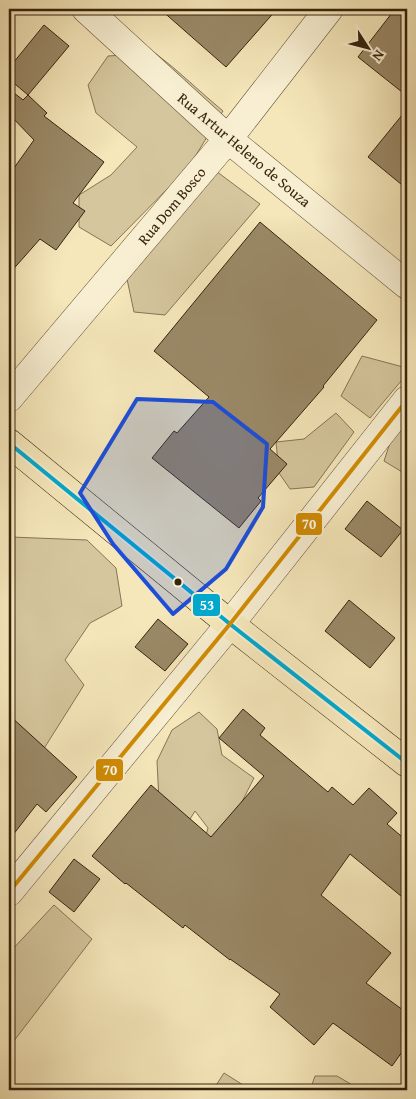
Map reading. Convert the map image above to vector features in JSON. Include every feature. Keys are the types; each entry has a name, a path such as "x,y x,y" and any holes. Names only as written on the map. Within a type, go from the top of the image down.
{"main road":[{"path":"9,443 230,624 407,763"}],"street":[{"name":"Rua Artur Heleno de Souza","path":"86,9 228,139 407,285"},
{"name":"Rua Dom Bosco","path":"9,398 228,139 330,9"},
{"path":"9,892 230,624 407,400"}],"highlighted area":[{"path":"137,399 213,402 267,444 263,507 226,569 173,614 113,544 80,493"}],"shaded area":[{"path":"155,53 223,111 188,168 111,246 79,227 79,195 111,175 137,147 96,113 88,85 108,56"},
{"path":"216,171 260,204 165,315 134,312 127,279"},
{"path":"362,356 407,368 407,374 370,418 341,396"},
{"path":"336,413 354,432 314,487 290,489 279,473 276,442 304,439"},
{"path":"396,425 407,426 407,475 384,461"},
{"path":"11,537 87,540 116,568 122,606 90,623 65,660 84,685 38,758 9,739 9,539"},
{"path":"199,712 217,729 222,755 254,778 220,845 206,835 208,828 195,811 187,824 159,801 157,761 172,730"},
{"path":"54,905 92,939 10,1046 9,953"},
{"path":"224,1073 251,1090 213,1090"},
{"path":"315,1076 337,1076 361,1090 310,1090"}],"building":[{"path":"160,9 277,9 226,67"},
{"path":"395,9 407,9 407,96 358,57"},
{"path":"44,25 69,46 28,95 9,79 9,68"},
{"path":"9,89 23,100 28,95 47,113 44,116 104,162 73,203 85,211 56,250 40,239 9,274 9,175 34,140 9,114"},
{"path":"407,109 407,189 368,157"},
{"path":"260,222 377,320 324,387 270,449 287,464 258,498 261,501 239,528 152,458 174,431 177,433 209,397 154,351"},
{"path":"367,501 403,530 381,557 345,529"},
{"path":"349,600 395,638 370,668 325,631"},
{"path":"158,619 188,644 165,671 135,647"},
{"path":"243,709 265,728 260,735 328,792 332,787 353,805 369,788 397,813 387,824 407,841 407,901 350,854 321,895 391,953 366,983 407,1013 407,1045 392,1066 333,1023 314,1045 270,1007 280,994 230,960 185,925 183,928 92,856 151,785 211,837 264,776 219,738"},
{"path":"9,715 77,777 46,812 37,804 9,840"},
{"path":"74,859 100,879 74,912 49,892"}],"transit line":[{"name":"70","path":"9,892 230,624 407,400"},
{"name":"53","path":"9,443 230,624 407,763"}]}
